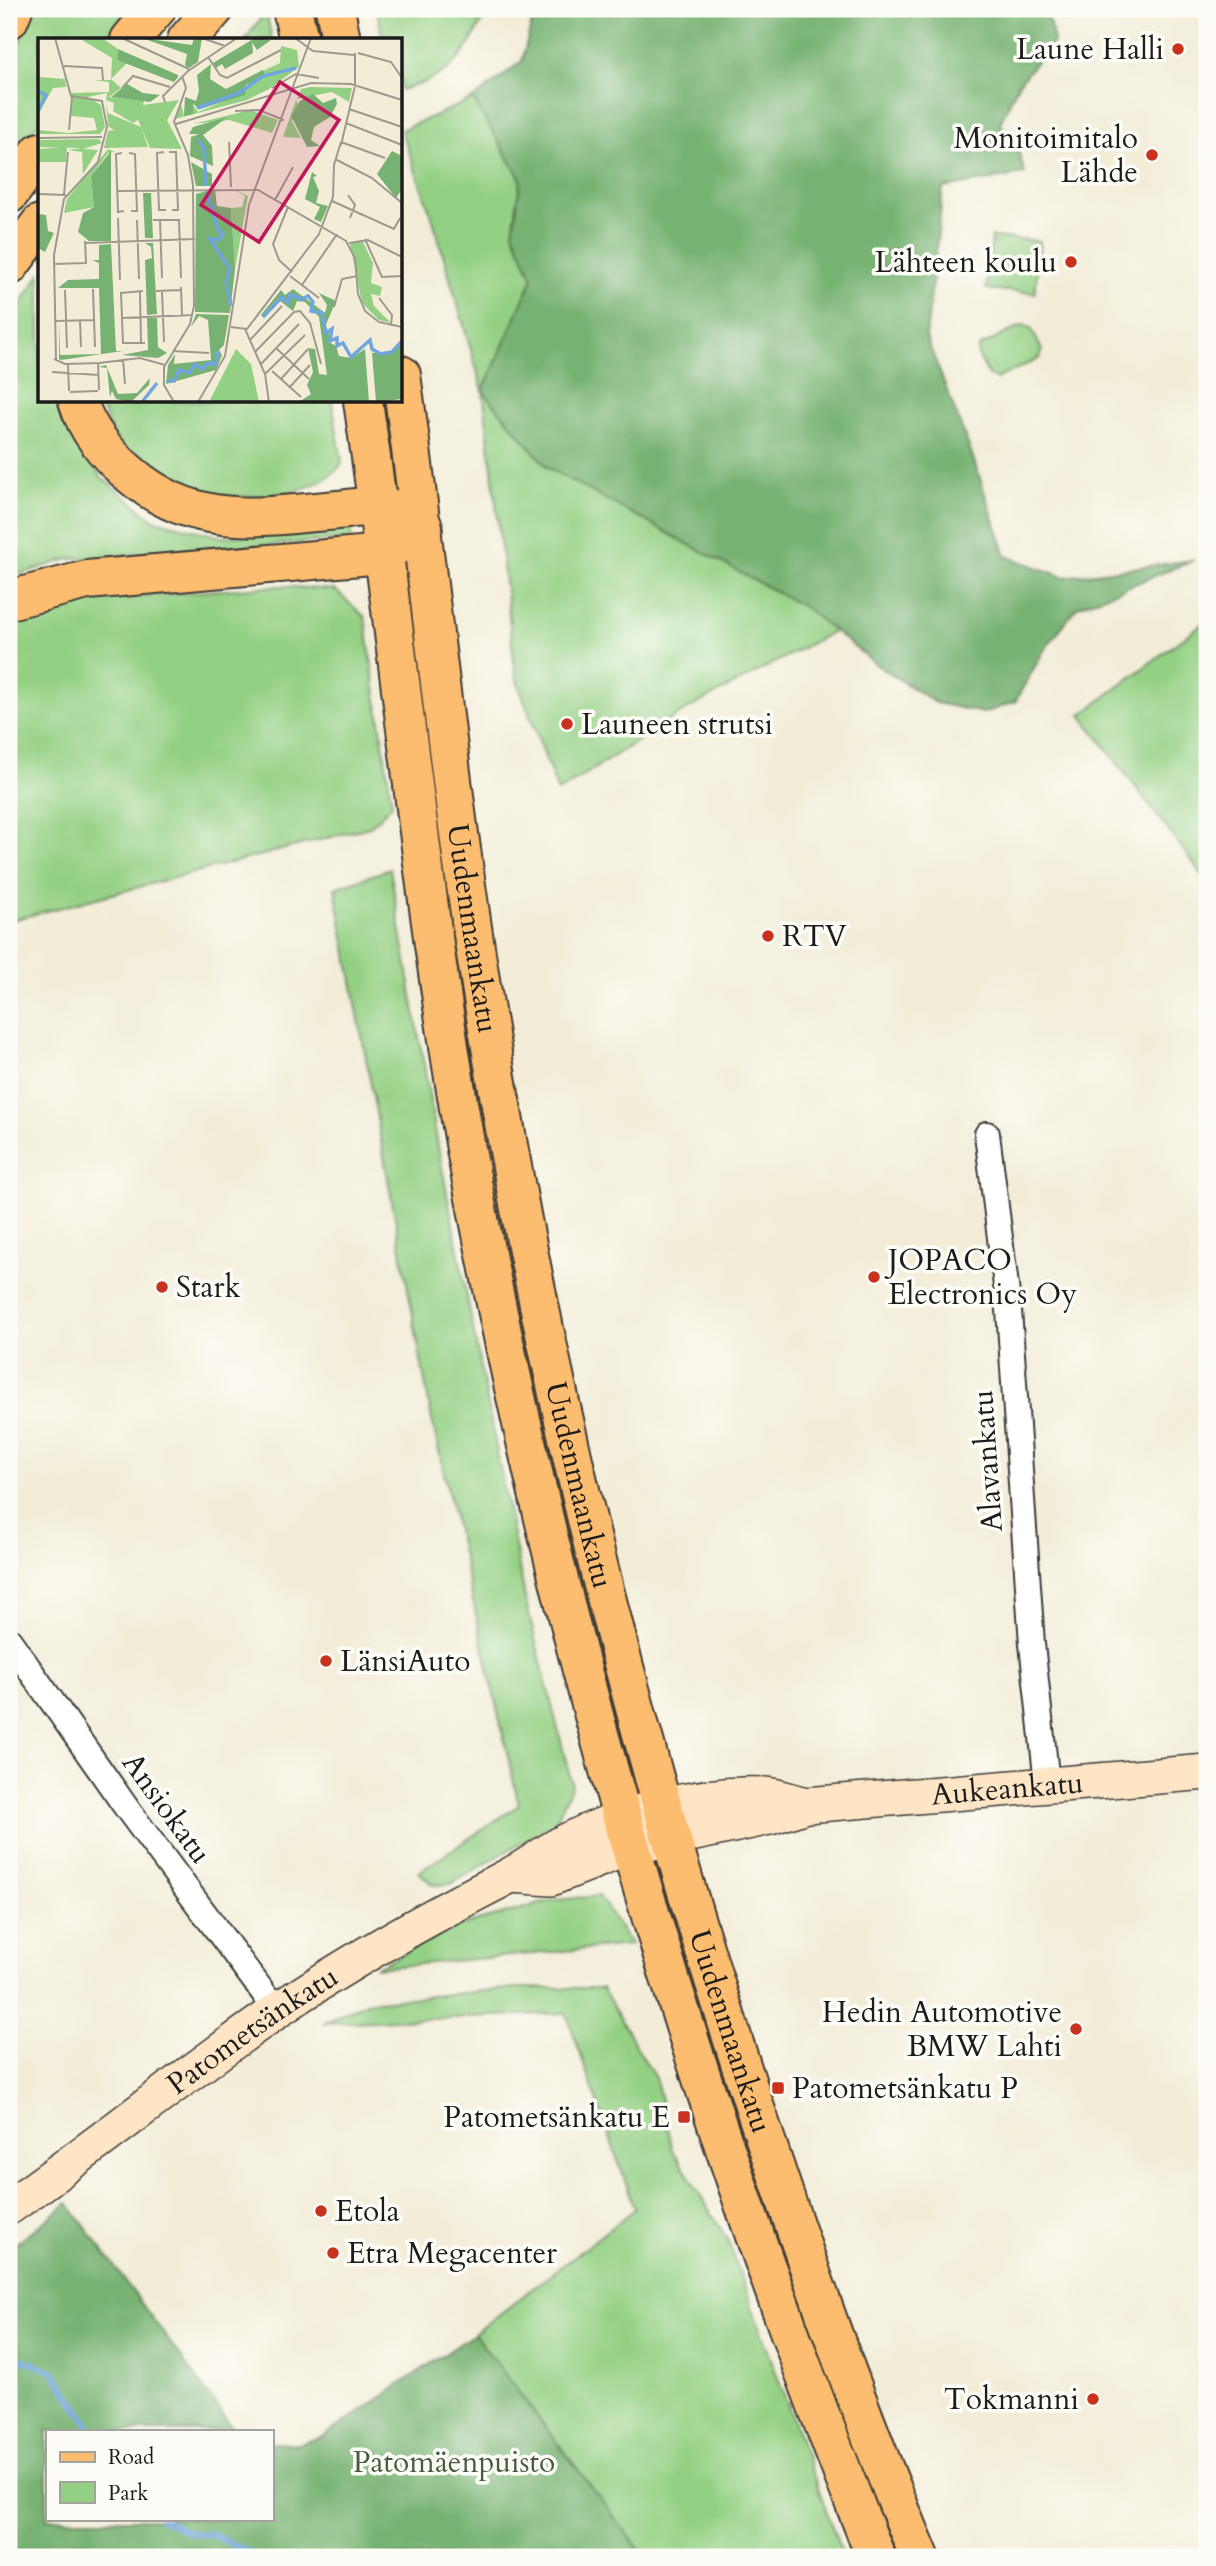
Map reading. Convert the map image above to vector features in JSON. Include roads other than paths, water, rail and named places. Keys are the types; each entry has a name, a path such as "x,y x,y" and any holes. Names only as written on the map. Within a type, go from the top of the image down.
{"main road":[{"path":"9,19 13,9"},
{"path":"132,38 156,9"},
{"path":"189,38 214,9"},
{"path":"220,38 243,9"},
{"path":"335,9 341,38"},
{"path":"9,194 38,155"},
{"path":"9,266 38,227"},
{"name":"Uudenmaankatu","path":"402,382 423,527 450,767 480,978 520,1211 586,1517 666,1823 717,1993 803,2253 920,2557"},
{"path":"9,600 87,580 383,554 423,527 401,512 377,506 256,517 199,513 151,492 112,458 82,415 78,402"},
{"name":"Uudenmaankatu","path":"363,402 414,811 475,1197 534,1479 581,1670 626,1833 711,2112 826,2433 876,2557"}],"street":[{"name":"Alavankatu","path":"987,1133 1009,1310 1032,1644 1047,1784"},
{"name":"Ansiokatu","path":"9,1640 128,1810 277,2011"},
{"name":"Aukeankatu","path":"666,1823 693,1800 766,1795 806,1805 1207,1772"},
{"name":"Patometsänkatu","path":"9,2207 87,2153 277,2011 414,1925 601,1825 626,1833 666,1823"}],"waterway":[{"path":"9,2355 53,2371 92,2430"},
{"path":"162,2520 191,2533 211,2534 258,2557"}],"place":[{"name":"Laune Halli","path":"1178,49"},
{"name":"Monitoimitalo Lähde","path":"1152,155"},
{"name":"Lähteen koulu","path":"1071,262"},
{"name":"Launeen strutsi","path":"567,724"},
{"name":"RTV","path":"768,936"},
{"name":"JOPACO Electronics Oy","path":"874,1277"},
{"name":"Stark","path":"162,1287"},
{"name":"LänsiAuto","path":"326,1661"},
{"name":"Hedin Automotive BMW Lahti","path":"1076,2029"},
{"name":"Patometsänkatu P","path":"778,2088"},
{"name":"Patometsänkatu E","path":"684,2117"},
{"name":"Etola","path":"321,2211"},
{"name":"Etra Megacenter","path":"333,2253"},
{"name":"Tokmanni","path":"1093,2399"}],"park label":[{"name":"Patomäenpuisto","path":"454,2462"}]}
